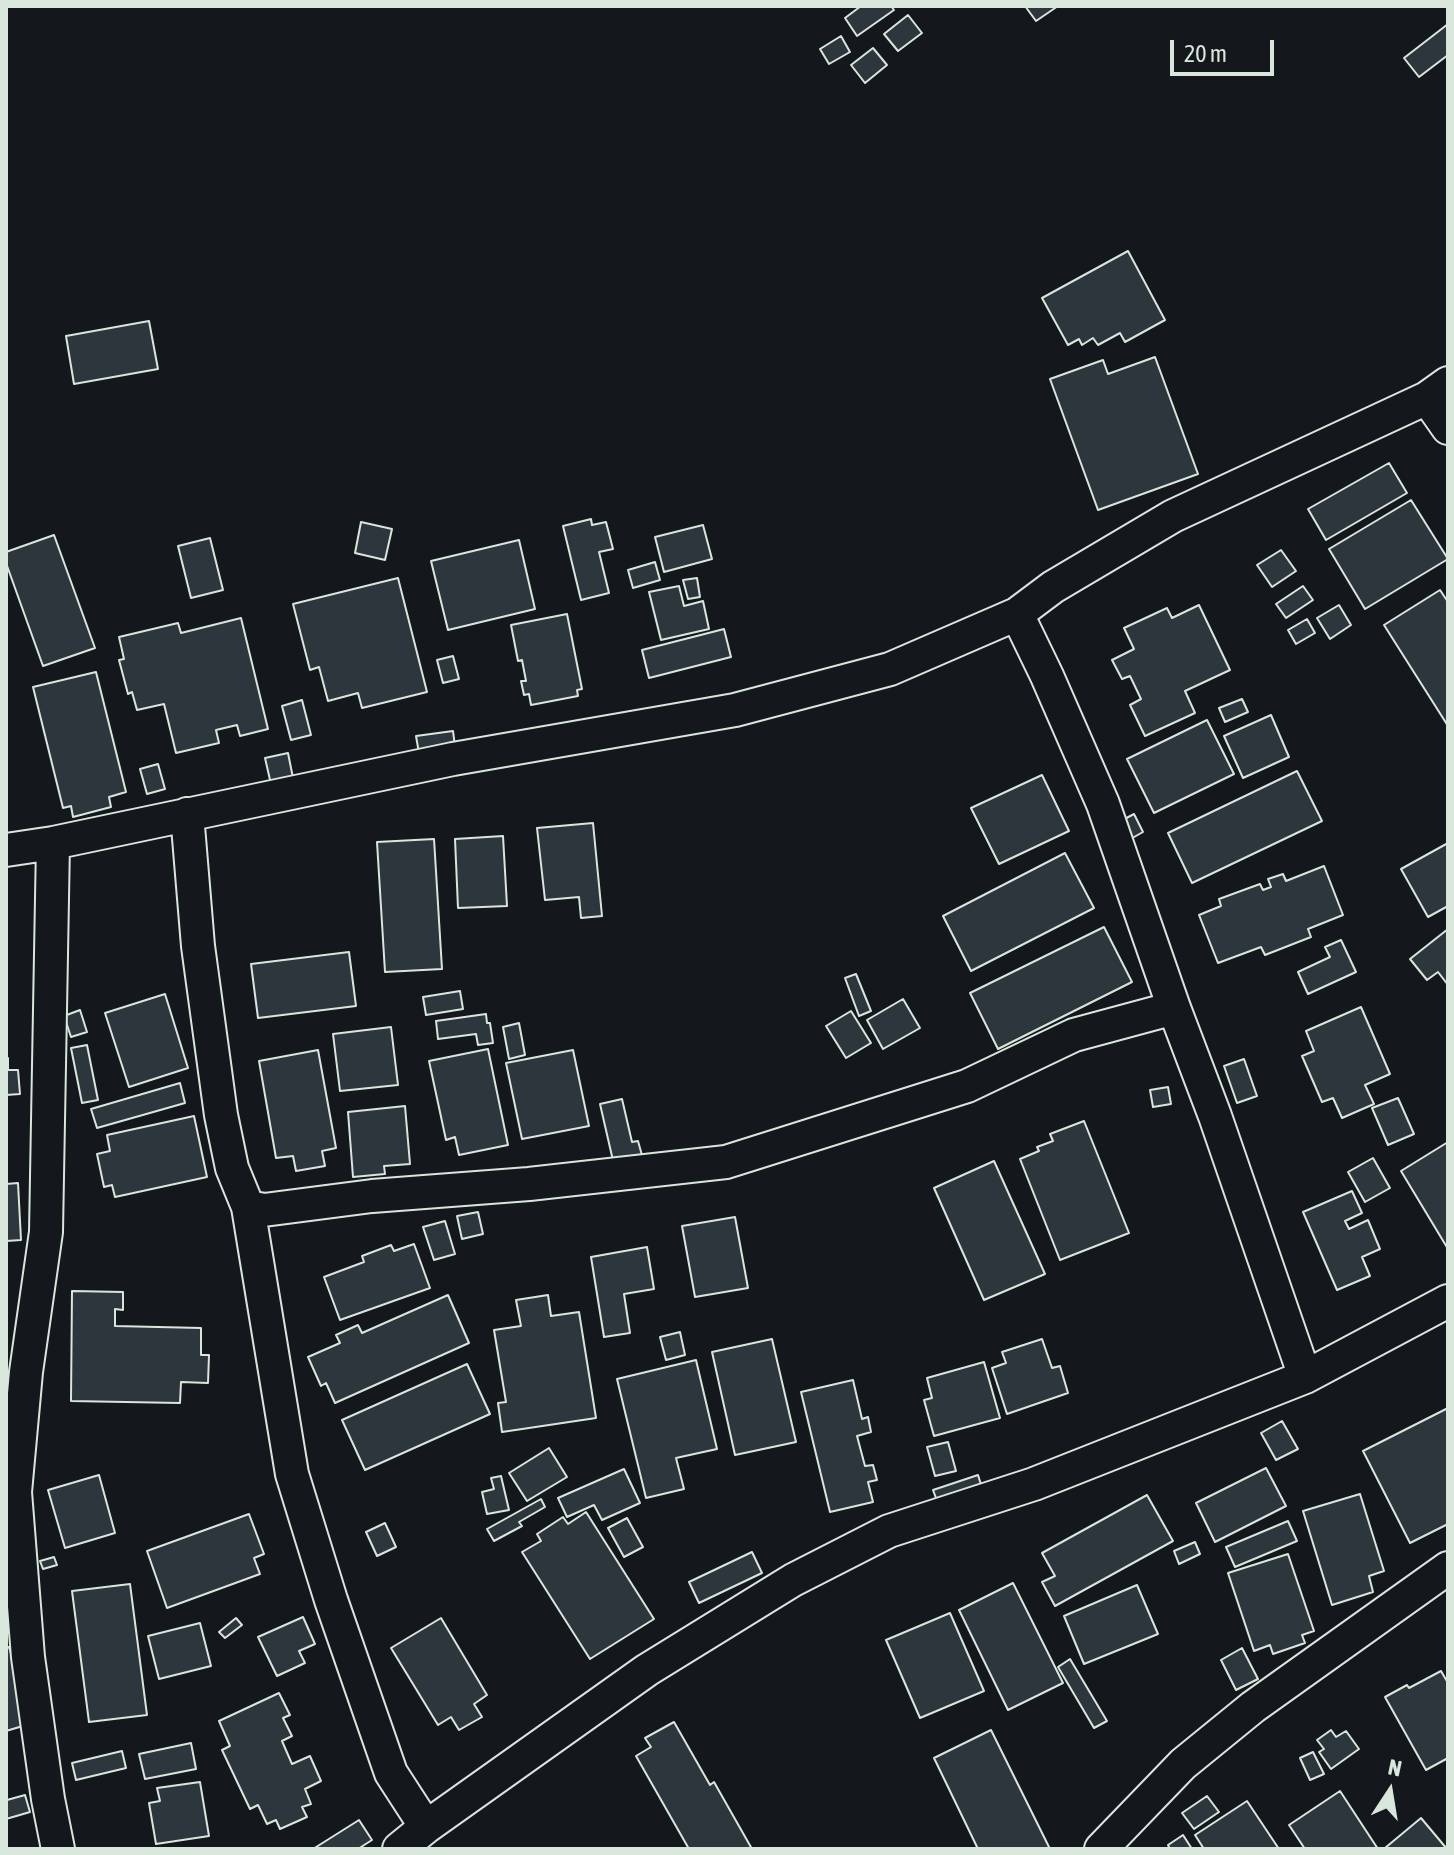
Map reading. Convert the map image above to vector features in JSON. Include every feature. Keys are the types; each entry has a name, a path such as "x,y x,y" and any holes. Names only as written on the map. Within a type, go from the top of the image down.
{"street":[{"path":"6,850 53,843 453,759 735,710 890,669 1017,614 1053,587 1173,516 1438,390 1448,428"},
{"path":"1017,614 1103,804 1305,1377"},
{"path":"187,814 198,946 221,1115 232,1168 248,1207 292,1474 331,1600 391,1773 426,1827"},
{"path":"53,843 46,1232 26,1372 15,1492 28,1657 58,1849"},
{"path":"248,1207 264,1210 372,1196 529,1184 726,1162 967,1086 1074,1035 1174,1008"},
{"path":"399,1849 647,1670 820,1566 889,1531 1034,1484 1305,1377 1448,1301"},
{"path":"1101,1849 1183,1764 1253,1707 1448,1568"}],"building":[{"path":"861,6 891,6 894,10 857,36 845,18"},
{"path":"1025,6 1058,6 1036,21"},
{"path":"908,15 922,33 898,51 884,34"},
{"path":"1448,24 1448,55 1419,77 1404,58"},
{"path":"841,36 850,52 829,64 820,49"},
{"path":"873,48 887,65 865,83 851,65"},
{"path":"1128,251 1165,320 1125,342 1120,333 1098,345 1093,338 1082,345 1079,339 1068,345 1042,298"},
{"path":"149,321 158,369 74,384 66,336"},
{"path":"1155,357 1198,474 1098,510 1050,379 1103,360 1108,374"},
{"path":"1389,463 1407,493 1326,540 1308,509"},
{"path":"1411,500 1448,559 1365,609 1329,549"},
{"path":"591,519 592,525 606,522 613,549 599,552 609,593 581,600 563,526"},
{"path":"361,522 392,529 385,560 355,553"},
{"path":"703,525 712,559 664,572 655,537"},
{"path":"54,535 95,648 43,666 6,563 6,552"},
{"path":"210,538 223,590 191,598 178,546"},
{"path":"519,540 535,609 448,630 431,561"},
{"path":"1281,550 1296,571 1272,587 1257,565"},
{"path":"655,562 660,580 633,588 628,570"},
{"path":"398,578 427,692 362,708 358,693 328,701 319,667 310,670 293,604"},
{"path":"697,578 700,597 688,599 683,580"},
{"path":"679,586 684,606 703,601 709,629 661,640 649,592"},
{"path":"1303,586 1313,600 1286,618 1276,604"},
{"path":"1440,590 1448,602 1448,726 1384,625"},
{"path":"1199,605 1230,670 1185,691 1195,713 1145,736 1130,705 1141,699 1130,676 1122,679 1112,660 1134,649 1124,628 1167,608 1172,618"},
{"path":"1339,605 1351,625 1330,639 1317,618"},
{"path":"567,614 582,689 577,690 578,696 531,705 529,694 524,695 521,681 526,681 522,660 518,661 511,625"},
{"path":"241,618 268,729 240,736 237,725 216,730 219,743 176,753 164,704 137,710 132,692 128,694 119,660 124,659 119,637 178,623 181,633"},
{"path":"1307,619 1315,633 1296,644 1288,630"},
{"path":"724,629 731,657 649,678 642,650"},
{"path":"453,656 459,679 443,683 437,660"},
{"path":"96,672 126,792 109,797 111,807 73,817 71,806 63,808 33,687"},
{"path":"1242,699 1248,712 1225,722 1219,708"},
{"path":"302,700 311,735 291,740 282,706"},
{"path":"1271,715 1289,757 1243,778 1224,736"},
{"path":"1207,720 1234,774 1154,813 1127,759"},
{"path":"453,731 456,754 420,759 416,736"},
{"path":"288,753 295,788 273,793 265,758"},
{"path":"158,764 165,789 147,794 140,769"},
{"path":"1297,771 1322,821 1192,883 1168,833"},
{"path":"1042,775 1069,831 999,864 971,808"},
{"path":"1134,814 1143,832 1127,841 1117,823"},
{"path":"593,823 602,916 581,918 579,897 545,900 537,828"},
{"path":"503,836 507,906 458,908 455,839"},
{"path":"434,839 442,969 385,972 377,842"},
{"path":"1448,843 1448,906 1428,917 1401,869"},
{"path":"1065,853 1094,908 971,971 943,916"},
{"path":"1324,866 1343,915 1308,929 1311,937 1265,955 1261,947 1218,963 1199,915 1221,906 1219,899 1260,884 1263,890 1271,887 1268,879 1283,874 1286,881"},
{"path":"1104,927 1132,982 998,1049 970,993"},
{"path":"1448,929 1448,985 1438,972 1427,980 1410,959"},
{"path":"1341,940 1356,972 1308,994 1298,972 1330,957 1325,947"},
{"path":"349,952 356,1006 258,1018 251,964"},
{"path":"856,974 871,1011 859,1016 845,978"},
{"path":"460,991 463,1009 426,1015 423,997"},
{"path":"165,994 188,1068 129,1087 105,1013"},
{"path":"903,999 920,1028 883,1049 867,1020"},
{"path":"1361,1007 1390,1074 1365,1085 1374,1104 1342,1118 1333,1098 1322,1102 1302,1056 1314,1051 1306,1031"},
{"path":"80,1010 87,1032 71,1037 64,1016"},
{"path":"851,1011 871,1043 846,1058 826,1026"},
{"path":"486,1014 493,1043 478,1045 476,1034 438,1039 436,1021"},
{"path":"519,1023 525,1055 509,1059 503,1027"},
{"path":"391,1027 398,1085 340,1091 333,1034"},
{"path":"87,1045 98,1100 82,1103 71,1048"},
{"path":"488,1049 508,1145 459,1155 455,1137 446,1140 429,1061"},
{"path":"318,1050 336,1148 322,1151 325,1166 296,1171 293,1156 276,1158 259,1061"},
{"path":"573,1050 589,1126 522,1139 506,1063"},
{"path":"6,1058 8,1070 18,1070 20,1094 6,1095"},
{"path":"1244,1059 1257,1096 1237,1103 1224,1066"},
{"path":"180,1083 185,1103 97,1128 91,1109"},
{"path":"1168,1087 1171,1104 1153,1107 1150,1090"},
{"path":"1398,1098 1414,1134 1388,1145 1372,1108"},
{"path":"622,1099 632,1142 638,1141 643,1159 614,1165 600,1104"},
{"path":"405,1106 410,1164 384,1166 385,1174 353,1177 348,1112"},
{"path":"194,1116 207,1177 115,1197 112,1185 104,1187 97,1154 110,1151 107,1135"},
{"path":"1084,1121 1129,1233 1060,1260 1020,1159 1053,1141 1050,1134"},
{"path":"1448,1142 1448,1249 1401,1171"},
{"path":"1373,1158 1390,1188 1365,1202 1348,1172"},
{"path":"994,1161 1045,1274 984,1300 934,1188"},
{"path":"18,1183 21,1240 6,1241 6,1184"},
{"path":"1352,1191 1362,1213 1345,1221 1349,1229 1368,1220 1380,1249 1362,1257 1370,1276 1337,1290 1303,1212"},
{"path":"478,1212 483,1234 462,1239 457,1216"},
{"path":"735,1217 748,1288 695,1297 682,1226"},
{"path":"445,1221 455,1254 434,1260 423,1227"},
{"path":"414,1244 430,1288 340,1320 324,1277 364,1262 362,1256 391,1245 394,1251"},
{"path":"647,1247 654,1289 624,1294 630,1333 604,1337 591,1257"},
{"path":"72,1291 123,1292 123,1310 115,1309 115,1326 201,1328 201,1355 209,1355 208,1383 181,1382 180,1403 71,1401"},
{"path":"448,1295 469,1343 335,1403 326,1383 321,1386 308,1357 340,1343 336,1335 358,1325 362,1333"},
{"path":"548,1295 551,1316 579,1312 596,1418 502,1432 498,1403 506,1402 494,1330 521,1326 516,1300"},
{"path":"680,1332 685,1355 666,1360 660,1337"},
{"path":"772,1339 796,1442 735,1455 712,1352"},
{"path":"1042,1339 1052,1368 1060,1366 1068,1393 1007,1414 992,1368 1006,1363 1002,1352"},
{"path":"696,1360 717,1449 676,1458 684,1489 646,1498 617,1379"},
{"path":"984,1362 1000,1418 934,1436 924,1400 932,1398 927,1378"},
{"path":"467,1364 490,1414 365,1470 342,1420"},
{"path":"853,1380 862,1419 868,1417 871,1432 857,1436 865,1466 873,1465 877,1480 868,1482 873,1502 830,1512 801,1392"},
{"path":"1448,1408 1448,1524 1410,1543 1363,1451"},
{"path":"1282,1421 1298,1449 1276,1460 1261,1433"},
{"path":"948,1442 956,1471 935,1476 927,1447"},
{"path":"549,1448 567,1477 527,1501 509,1473"},
{"path":"1266,1468 1286,1506 1215,1542 1196,1503"},
{"path":"624,1469 640,1503 602,1520 594,1505 567,1517 558,1498"},
{"path":"99,1475 115,1533 65,1548 48,1490"},
{"path":"978,1475 983,1491 939,1506 933,1490"},
{"path":"501,1476 509,1510 487,1514 482,1492 494,1489 491,1478"},
{"path":"1360,1494 1384,1571 1369,1576 1373,1592 1332,1605 1303,1511"},
{"path":"1147,1495 1173,1541 1055,1606 1042,1582 1055,1576 1042,1553"},
{"path":"541,1499 545,1507 519,1522 522,1526 494,1541 487,1529"},
{"path":"586,1512 654,1619 590,1659 522,1552 541,1541 537,1534 563,1517 568,1524"},
{"path":"249,1514 264,1554 254,1558 260,1574 167,1608 147,1551"},
{"path":"627,1518 643,1547 624,1557 608,1528"},
{"path":"1288,1521 1297,1541 1235,1567 1226,1547"},
{"path":"385,1523 396,1547 377,1556 366,1532"},
{"path":"1195,1542 1200,1554 1179,1564 1174,1551"},
{"path":"752,1552 762,1573 699,1603 689,1582"},
{"path":"1288,1554 1314,1631 1302,1635 1305,1643 1273,1654 1270,1645 1254,1651 1228,1573"},
{"path":"54,1557 57,1565 43,1569 40,1561"},
{"path":"1013,1583 1063,1683 1008,1710 959,1610"},
{"path":"130,1584 147,1715 89,1722 72,1591"},
{"path":"1137,1585 1158,1634 1084,1664 1064,1616"},
{"path":"950,1613 984,1691 920,1718 886,1640"},
{"path":"303,1617 315,1644 299,1651 305,1663 277,1676 258,1637"},
{"path":"236,1618 242,1625 225,1638 219,1632"},
{"path":"441,1618 487,1695 474,1704 482,1717 459,1730 451,1717 438,1725 391,1648"},
{"path":"200,1623 211,1666 159,1679 148,1636"},
{"path":"9,1647 33,1723 6,1731 6,1648"},
{"path":"1242,1648 1258,1679 1236,1690 1221,1660"},
{"path":"1070,1659 1107,1721 1094,1728 1058,1667"},
{"path":"1441,1671 1448,1683 1448,1758 1426,1770 1385,1697"},
{"path":"279,1693 290,1715 283,1718 292,1736 282,1741 292,1764 310,1756 321,1781 305,1789 311,1804 302,1807 307,1817 280,1829 276,1820 267,1824 258,1805 250,1809 222,1750 230,1746 219,1721"},
{"path":"674,1722 710,1785 714,1782 752,1849 689,1849 636,1756 651,1747 645,1738"},
{"path":"991,1730 1050,1849 978,1849 934,1758"},
{"path":"1331,1730 1336,1737 1346,1731 1359,1749 1331,1769 1319,1752 1324,1749 1317,1740"},
{"path":"191,1743 196,1769 145,1779 139,1754"},
{"path":"122,1751 126,1768 76,1780 72,1763"},
{"path":"1313,1752 1324,1774 1310,1780 1300,1758"},
{"path":"200,1782 209,1836 156,1844 149,1803 160,1801 157,1788"},
{"path":"1340,1791 1378,1849 1305,1849 1289,1825"},
{"path":"25,1795 30,1812 6,1819 6,1796 7,1800"},
{"path":"1207,1796 1219,1812 1194,1829 1182,1813"},
{"path":"1247,1801 1279,1849 1204,1849 1195,1835"},
{"path":"1421,1818 1447,1849 1385,1848"},
{"path":"359,1820 372,1840 358,1849 313,1849"},
{"path":"1183,1835 1192,1849 1170,1849 1168,1845"}]}
